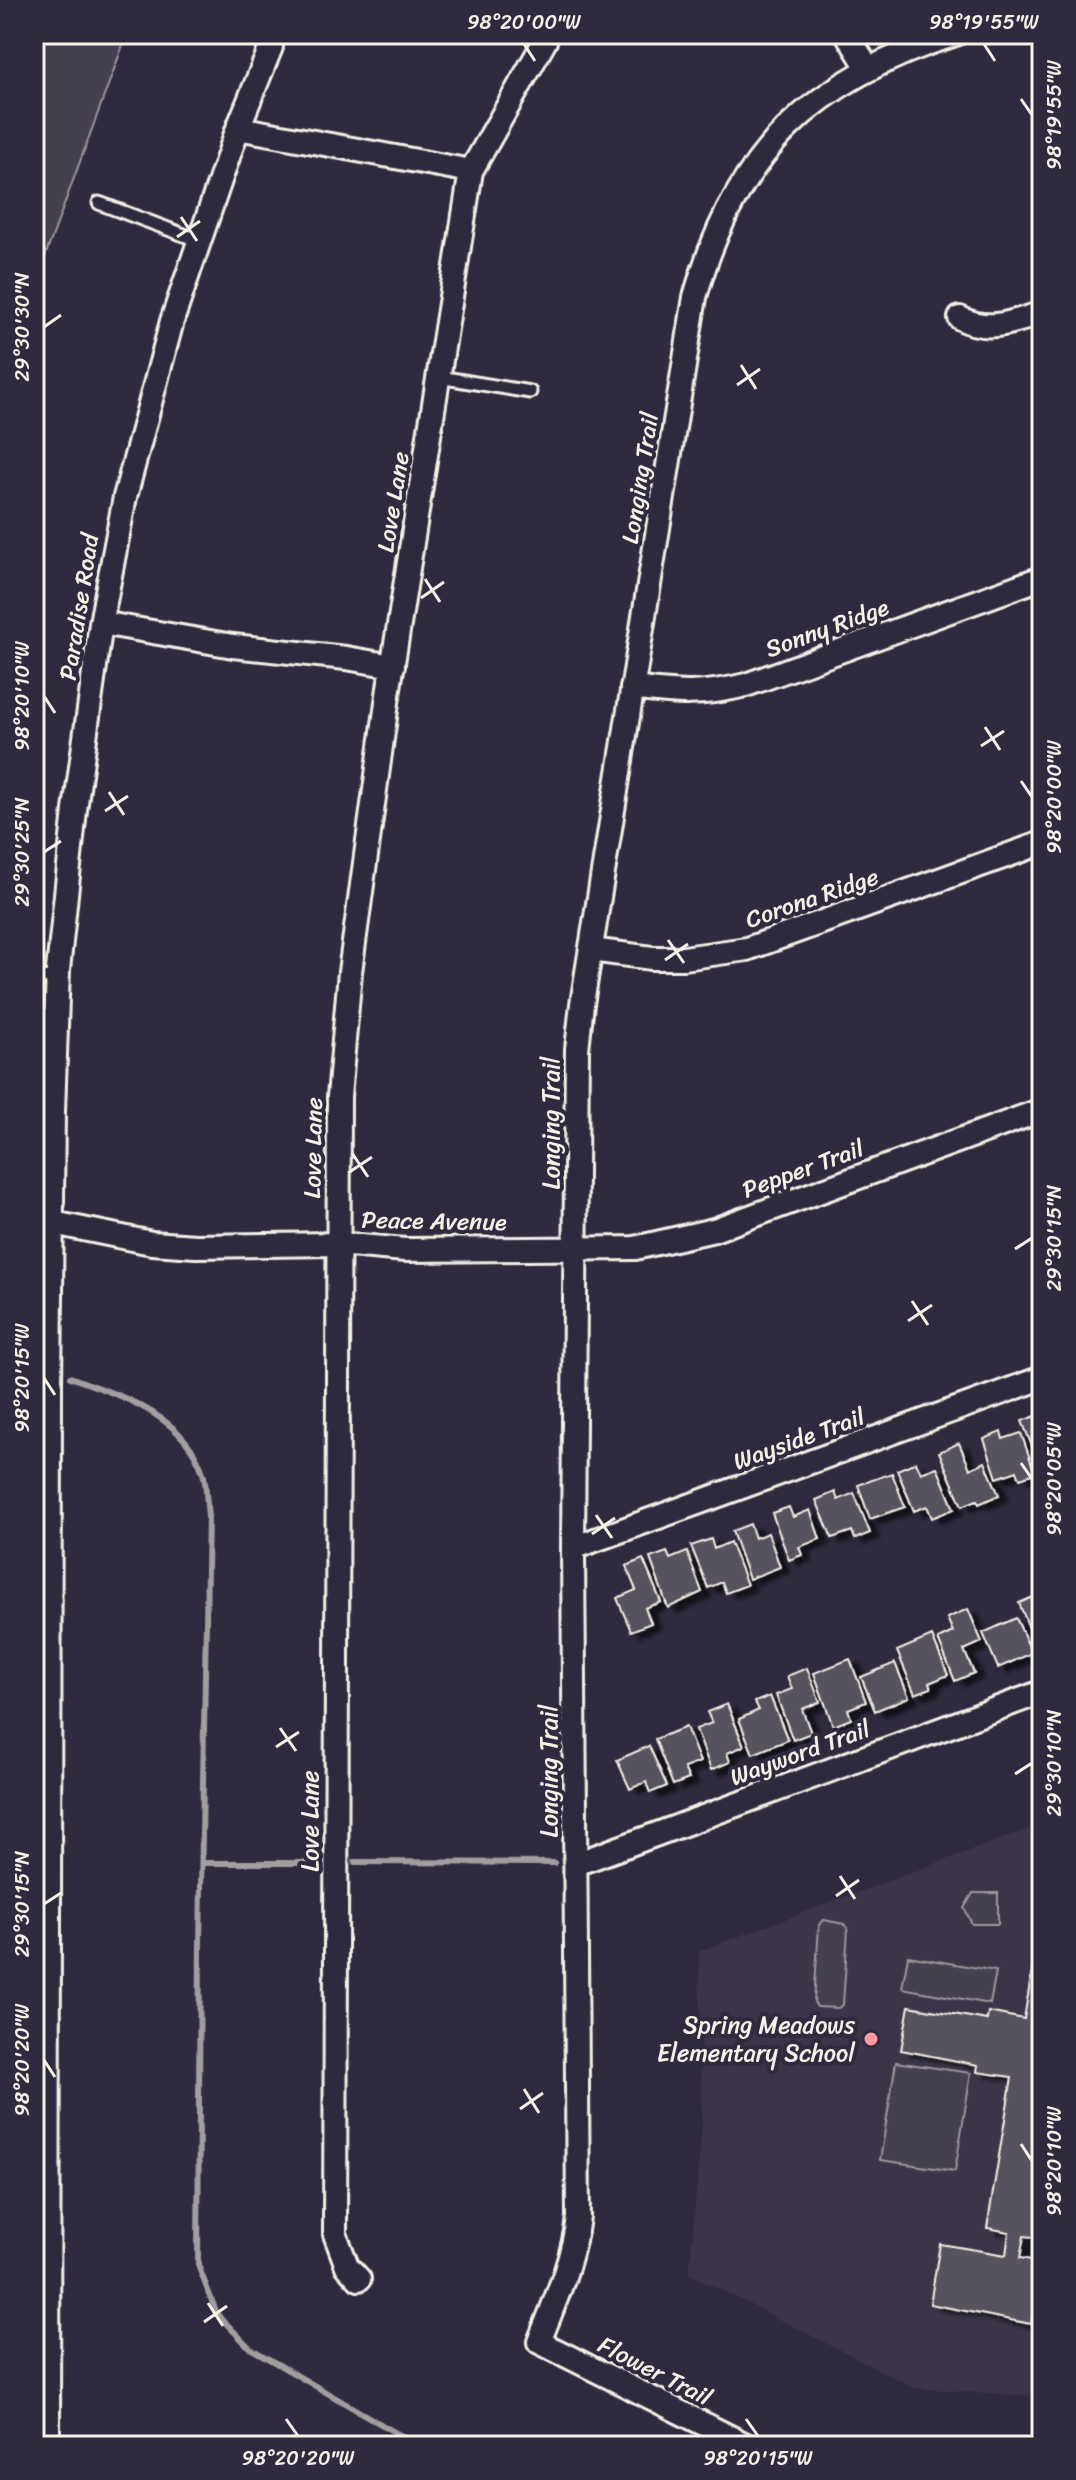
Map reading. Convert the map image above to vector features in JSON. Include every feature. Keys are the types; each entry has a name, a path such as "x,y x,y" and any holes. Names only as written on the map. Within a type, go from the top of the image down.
{"street":[{"path":"847,34 868,68"},
{"name":"Longing Trail","path":"539,2342 568,2266 578,2217 573,1548 577,1049 695,297 718,228 754,166 778,138 803,113 868,68 894,55 956,34"},
{"name":"Love Lane","path":"359,2279 347,2266 335,2234 339,1097 350,972 393,666 471,171 545,41"},
{"name":"Paradise Road","path":"48,2446 42,2097 53,1223 44,1075 101,623 125,497 172,321 238,128 271,47"},
{"path":"238,128 471,171"},
{"path":"960,318 984,327 1004,325 1042,313"},
{"name":"Sonny Ridge","path":"632,688 679,694 715,693 746,685 1033,581"},
{"path":"101,623 233,646 393,666"},
{"name":"Corona Ridge","path":"591,950 652,958 684,958 747,949 1042,843"},
{"name":"Pepper Trail","path":"576,1248 635,1248 714,1230 1042,1110"},
{"name":"Peace Avenue","path":"53,1223 152,1243 196,1246 338,1244 405,1250 576,1248"},
{"name":"Wayside Trail","path":"573,1548 1042,1378"},
{"name":"Wayword Trail","path":"576,1864 1042,1692"},
{"name":"Flower Trail","path":"539,2342 748,2446"}],"lane":[{"path":"99,203 200,241"},
{"path":"439,377 530,392"},
{"path":"34,978 57,977"}],"shaded area":[{"path":"34,34 127,34 39,273 34,296"},
{"name":"Spring Meadows Elementary School","path":"1042,1824 1042,2391 1027,2396 915,2388 689,2274 702,2126 699,1951"},
{"path":"973,1893 998,1893 998,1924 972,1924 964,1908"},
{"path":"824,1920 844,1924 848,1929 843,2005 838,2008 817,2007 814,2002 819,1925"},
{"path":"908,1956 996,1971 990,2004 902,1988"},
{"path":"896,2062 971,2073 955,2171 880,2160"}],"building":[{"path":"1042,1416 1042,1471 1022,1421"},
{"path":"1001,1432 1003,1439 1021,1433 1035,1473 1020,1478 1017,1471 997,1478 984,1439"},
{"path":"959,1443 970,1469 985,1462 999,1495 979,1504 977,1500 962,1506 939,1452"},
{"path":"916,1462 921,1473 937,1467 954,1509 932,1518 927,1506 914,1511 897,1470"},
{"path":"892,1473 905,1507 870,1519 858,1485"},
{"path":"835,1492 838,1500 854,1493 870,1533 855,1539 852,1531 832,1538 816,1500"},
{"path":"789,1507 793,1517 810,1510 820,1539 799,1547 802,1555 789,1560 772,1513"},
{"path":"750,1524 755,1538 768,1533 780,1567 749,1579 732,1531"},
{"path":"711,1539 714,1549 730,1542 747,1585 726,1593 722,1582 708,1588 691,1546"},
{"path":"667,1552 670,1559 687,1552 702,1592 668,1608 650,1558"},
{"path":"643,1559 661,1602 645,1608 651,1623 631,1631 617,1598 636,1590 626,1566"},
{"path":"1042,1593 1042,1648 1038,1650 1019,1603"},
{"path":"968,1609 982,1642 964,1650 974,1673 955,1681 938,1639 953,1632 947,1618"},
{"path":"1016,1618 1032,1653 998,1668 983,1633"},
{"path":"932,1636 948,1675 929,1683 931,1688 915,1694 897,1651"},
{"path":"850,1659 866,1702 848,1709 851,1719 833,1726 814,1673"},
{"path":"895,1663 909,1697 875,1711 861,1677"},
{"path":"807,1668 820,1702 802,1709 811,1733 793,1740 776,1695 792,1689 787,1676"},
{"path":"770,1696 788,1740 753,1754 739,1719 759,1710 755,1702"},
{"path":"727,1704 744,1746 727,1753 730,1762 711,1770 696,1729 712,1723 707,1712"},
{"path":"686,1727 700,1762 684,1768 689,1779 673,1785 655,1739"},
{"path":"649,1746 667,1786 650,1793 646,1782 630,1789 617,1760"},
{"path":"1042,1911 1042,2238 1024,2236 1020,2258 1042,2262 1031,2324 930,2304 940,2244 1006,2255 1009,2232 987,2228 1012,2077 977,2072 978,2065 901,2050 909,2006 987,2020 988,2012 1024,2019"}],"waterway":[{"path":"70,1377 129,1400 166,1422 194,1453 205,1483 208,1516 198,2265 217,2314 250,2348 423,2446"},
{"path":"355,1862 554,1863"},
{"path":"202,1863 312,1863"}],"place":[{"name":"Spring Meadows Elementary School","path":"871,2039"}]}
